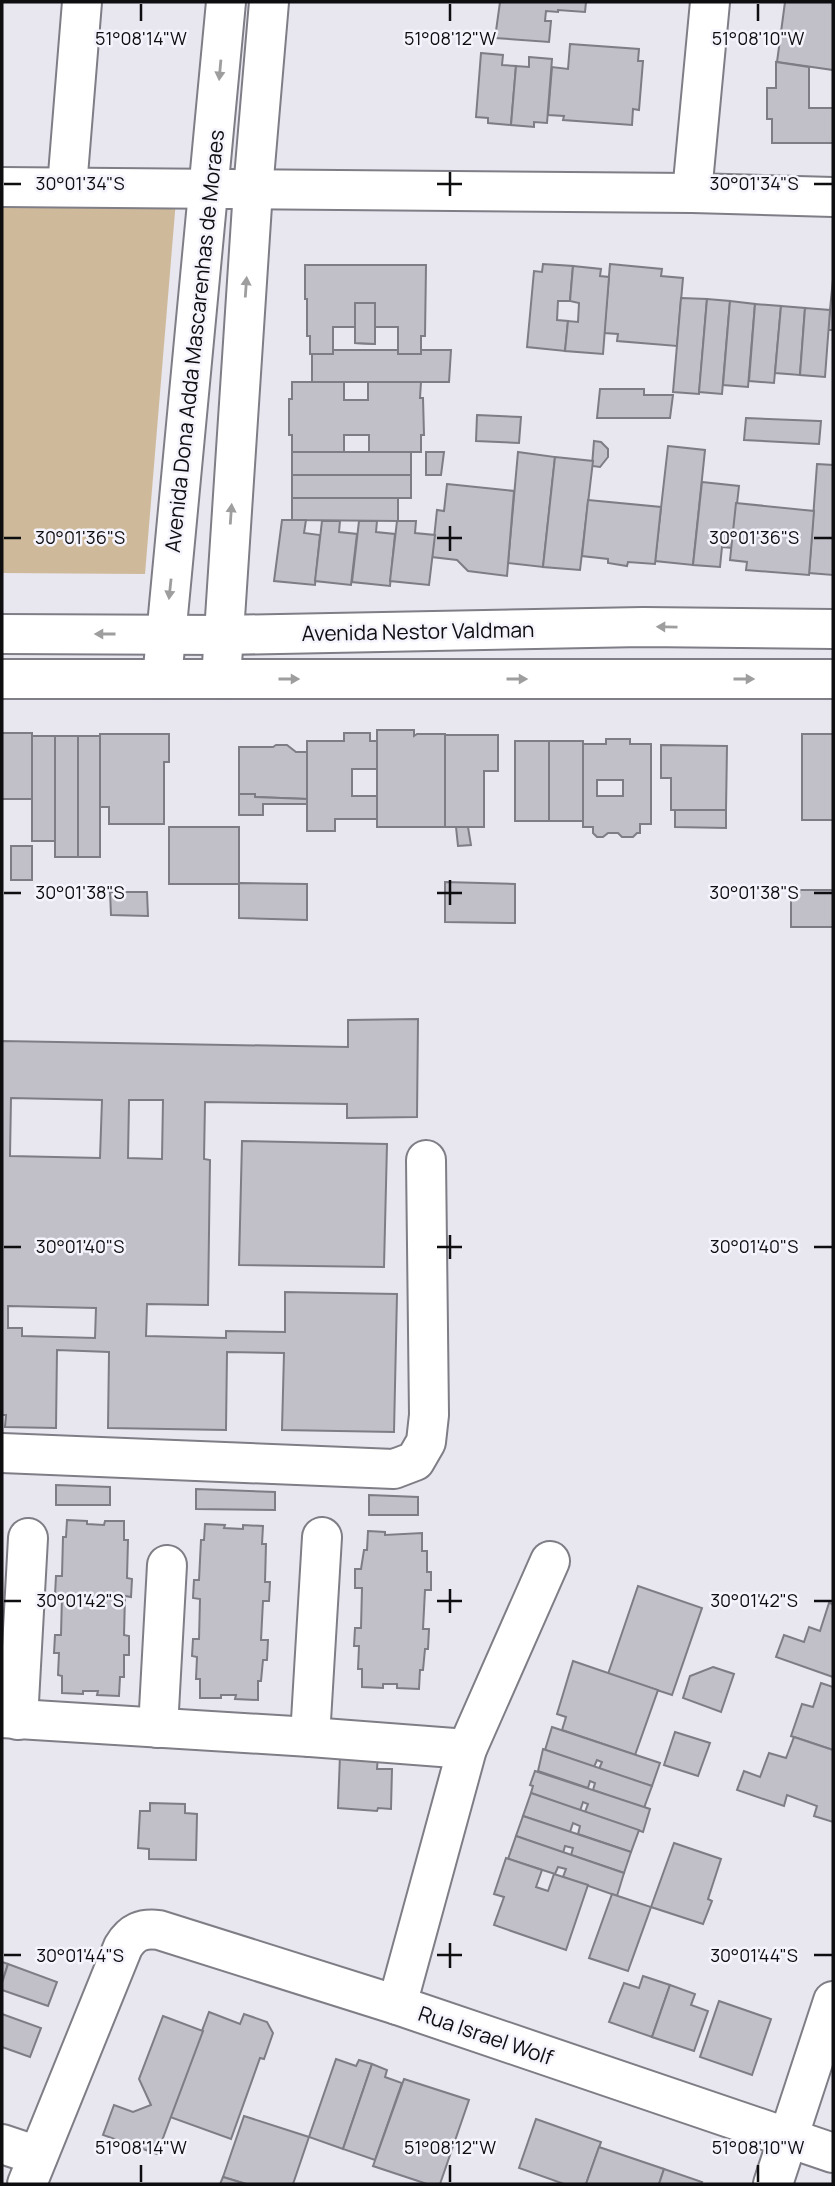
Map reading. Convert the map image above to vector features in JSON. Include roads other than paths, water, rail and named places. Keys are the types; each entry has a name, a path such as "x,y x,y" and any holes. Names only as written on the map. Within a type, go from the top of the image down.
{"street":[{"path":"67,187 82,2"},
{"name":"Avenida Dona Adda Mascarenhas de Moraes","path":"162,680 226,2"},
{"name":"Avenida Dona Adda Mascarenhas de Moraes","path":"221,680 253,190 269,2"},
{"path":"692,193 710,2"},
{"path":"2,187 692,193 833,197"},
{"name":"Avenida Nestor Valdman","path":"2,634 223,635 643,627 833,629"},
{"path":"2,680 833,679"},
{"path":"2,1453 394,1469 415,1461 426,1442 429,1415 426,1160"},
{"path":"310,1737 322,1537"},
{"path":"28,1538 10,1719 467,1749"},
{"path":"397,2005 467,1749 550,1561"},
{"path":"158,1728 167,1564"},
{"name":"Rua Israel Wolf","path":"33,2170 123,1947 136,1931 147,1929 159,1930 397,2005 833,2153"},
{"path":"773,2184 833,2001"},
{"path":"2,2144 33,2170"}]}
